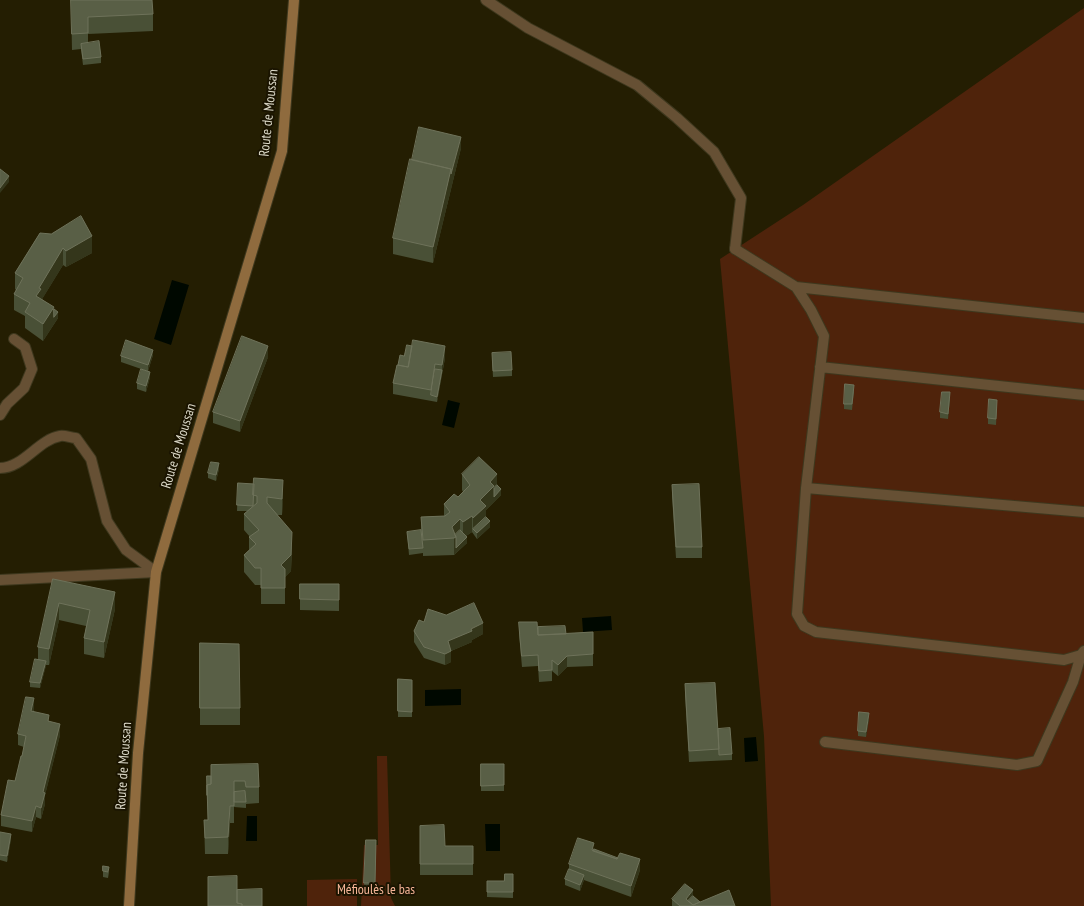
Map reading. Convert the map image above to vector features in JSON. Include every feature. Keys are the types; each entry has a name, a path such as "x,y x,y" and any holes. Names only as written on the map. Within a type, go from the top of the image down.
{"street":[{"name":"Route de Moussan","path":"129,906 138,753 156,572 282,151 294,0"},
{"path":"486,0 528,28 637,85 678,118 714,152 741,198 735,249 796,286 1084,318"},
{"path":"796,286 824,336 806,488 797,614 804,626 816,632 1064,660 1082,653"},
{"path":"0,415 7,404 24,388 32,369 25,348 14,339"},
{"path":"820,367 1084,395"},
{"path":"0,468 8,468 46,441 61,436 76,438 91,459 108,521 126,550 156,572"},
{"path":"806,488 1084,512"},
{"path":"0,580 156,572"},
{"path":"825,742 1017,764 1037,761 1073,682 1082,653"}],"green space":[{"path":"1084,8 1084,906 771,906 764,736 720,259 803,205"},
{"name":"Méfioulès le bas","path":"377,756 387,756 391,898 395,906 361,906 364,845 378,845"},
{"path":"357,879 357,906 307,906 307,880"}],"shaded area":[{"path":"172,280 189,285 171,345 154,339"},
{"path":"448,400 460,403 454,428 442,425"},
{"path":"611,616 612,630 583,632 582,618"},
{"path":"461,689 461,705 425,706 425,690"},
{"path":"756,737 758,761 745,762 744,738"},
{"path":"247,816 257,816 257,841 246,841"},
{"path":"485,824 500,824 500,851 486,851"}],"building":[{"path":"71,0 152,0 153,14 88,17 88,33 72,34"},
{"path":"99,41 101,57 83,59 81,44"},
{"path":"419,127 461,137 451,174 451,169 412,160"},
{"path":"410,159 451,169 433,247 393,238"},
{"path":"0,169 9,176 0,188"},
{"path":"81,216 92,236 66,251 63,248 39,288 41,289 36,296 54,307 43,324 25,312 30,303 14,294 23,278 15,273 40,233 51,234"},
{"path":"54,309 58,312 54,317"},
{"path":"242,336 268,346 240,421 213,412"},
{"path":"126,340 153,350 148,365 121,356"},
{"path":"413,340 445,346 442,365 435,364 431,390 393,383 397,365 408,367"},
{"path":"407,345 412,346 408,367 398,365 400,355 404,356"},
{"path":"511,352 512,370 493,371 492,353"},
{"path":"141,369 150,372 146,386 137,383"},
{"path":"435,369 442,370 437,397 431,395"},
{"path":"845,384 854,385 852,404 844,404"},
{"path":"942,392 950,392 948,414 940,412"},
{"path":"989,399 997,400 996,419 988,418"},
{"path":"479,457 497,474 490,482 494,486 480,500 486,506 473,518 472,516 463,522 460,519 452,527 456,537 423,540 421,517 445,516 450,512 444,504 454,494 458,497 470,485 462,474"},
{"path":"211,462 219,463 216,475 208,473"},
{"path":"254,478 283,480 282,499 267,497 267,503 292,532 291,555 281,565 285,569 285,588 261,588 261,568 255,568 244,555 256,544 249,537 259,530 244,514 257,503 257,496 253,495"},
{"path":"238,483 254,484 253,506 237,505"},
{"path":"699,484 702,547 676,547 672,485"},
{"path":"497,485 501,489 494,497 494,488"},
{"path":"486,517 490,521 477,533 473,529"},
{"path":"421,530 423,548 409,549 407,532"},
{"path":"460,530 467,537 456,548 455,535"},
{"path":"53,579 115,592 104,642 84,638 90,610 59,603 49,649 38,647"},
{"path":"300,584 339,584 339,600 300,599"},
{"path":"474,603 483,623 471,629 472,631 448,641 451,651 445,654 424,647 414,631 419,620 424,622 428,609 446,615"},
{"path":"519,622 537,622 538,635 593,632 593,654 567,656 558,665 552,660 552,670 539,671 538,655 522,656"},
{"path":"565,626 566,634 538,635 538,627"},
{"path":"200,643 239,644 240,708 200,708"},
{"path":"35,659 46,661 40,683 30,682"},
{"path":"398,679 412,680 412,712 398,711"},
{"path":"715,683 719,749 689,751 685,684"},
{"path":"26,697 34,698 31,711 49,715 48,721 60,724 43,792 45,793 41,808 36,806 32,821 1,815 8,780 15,781 22,756 26,736 18,734"},
{"path":"859,712 869,713 866,732 858,731"},
{"path":"730,728 732,754 719,755 718,729"},
{"path":"258,764 259,787 246,787 245,781 234,781 234,806 230,806 228,837 205,838 204,820 208,820 207,785 211,784 211,765"},
{"path":"481,764 504,764 504,785 481,786"},
{"path":"207,776 211,776 211,784 207,785"},
{"path":"245,791 246,802 234,802 234,792"},
{"path":"444,825 445,846 473,846 473,864 420,864 420,826"},
{"path":"0,832 11,834 7,856 0,855"},
{"path":"578,838 594,843 592,850 617,859 620,853 640,859 631,886 569,864"},
{"path":"366,840 376,840 375,883 364,883"},
{"path":"594,849 618,858 617,859 593,851"},
{"path":"103,866 109,867 108,872 103,871"},
{"path":"569,869 584,875 580,885 565,879"},
{"path":"505,874 513,874 513,892 487,892 487,881 504,881"},
{"path":"237,876 237,903 242,904 242,906 208,906 208,877"},
{"path":"685,884 693,890 686,899 693,905 729,890 735,906 680,906 672,899"},
{"path":"262,889 262,906 242,906 242,904 237,903 237,890"},
{"path":"693,896 700,902 693,905 688,901"}]}
